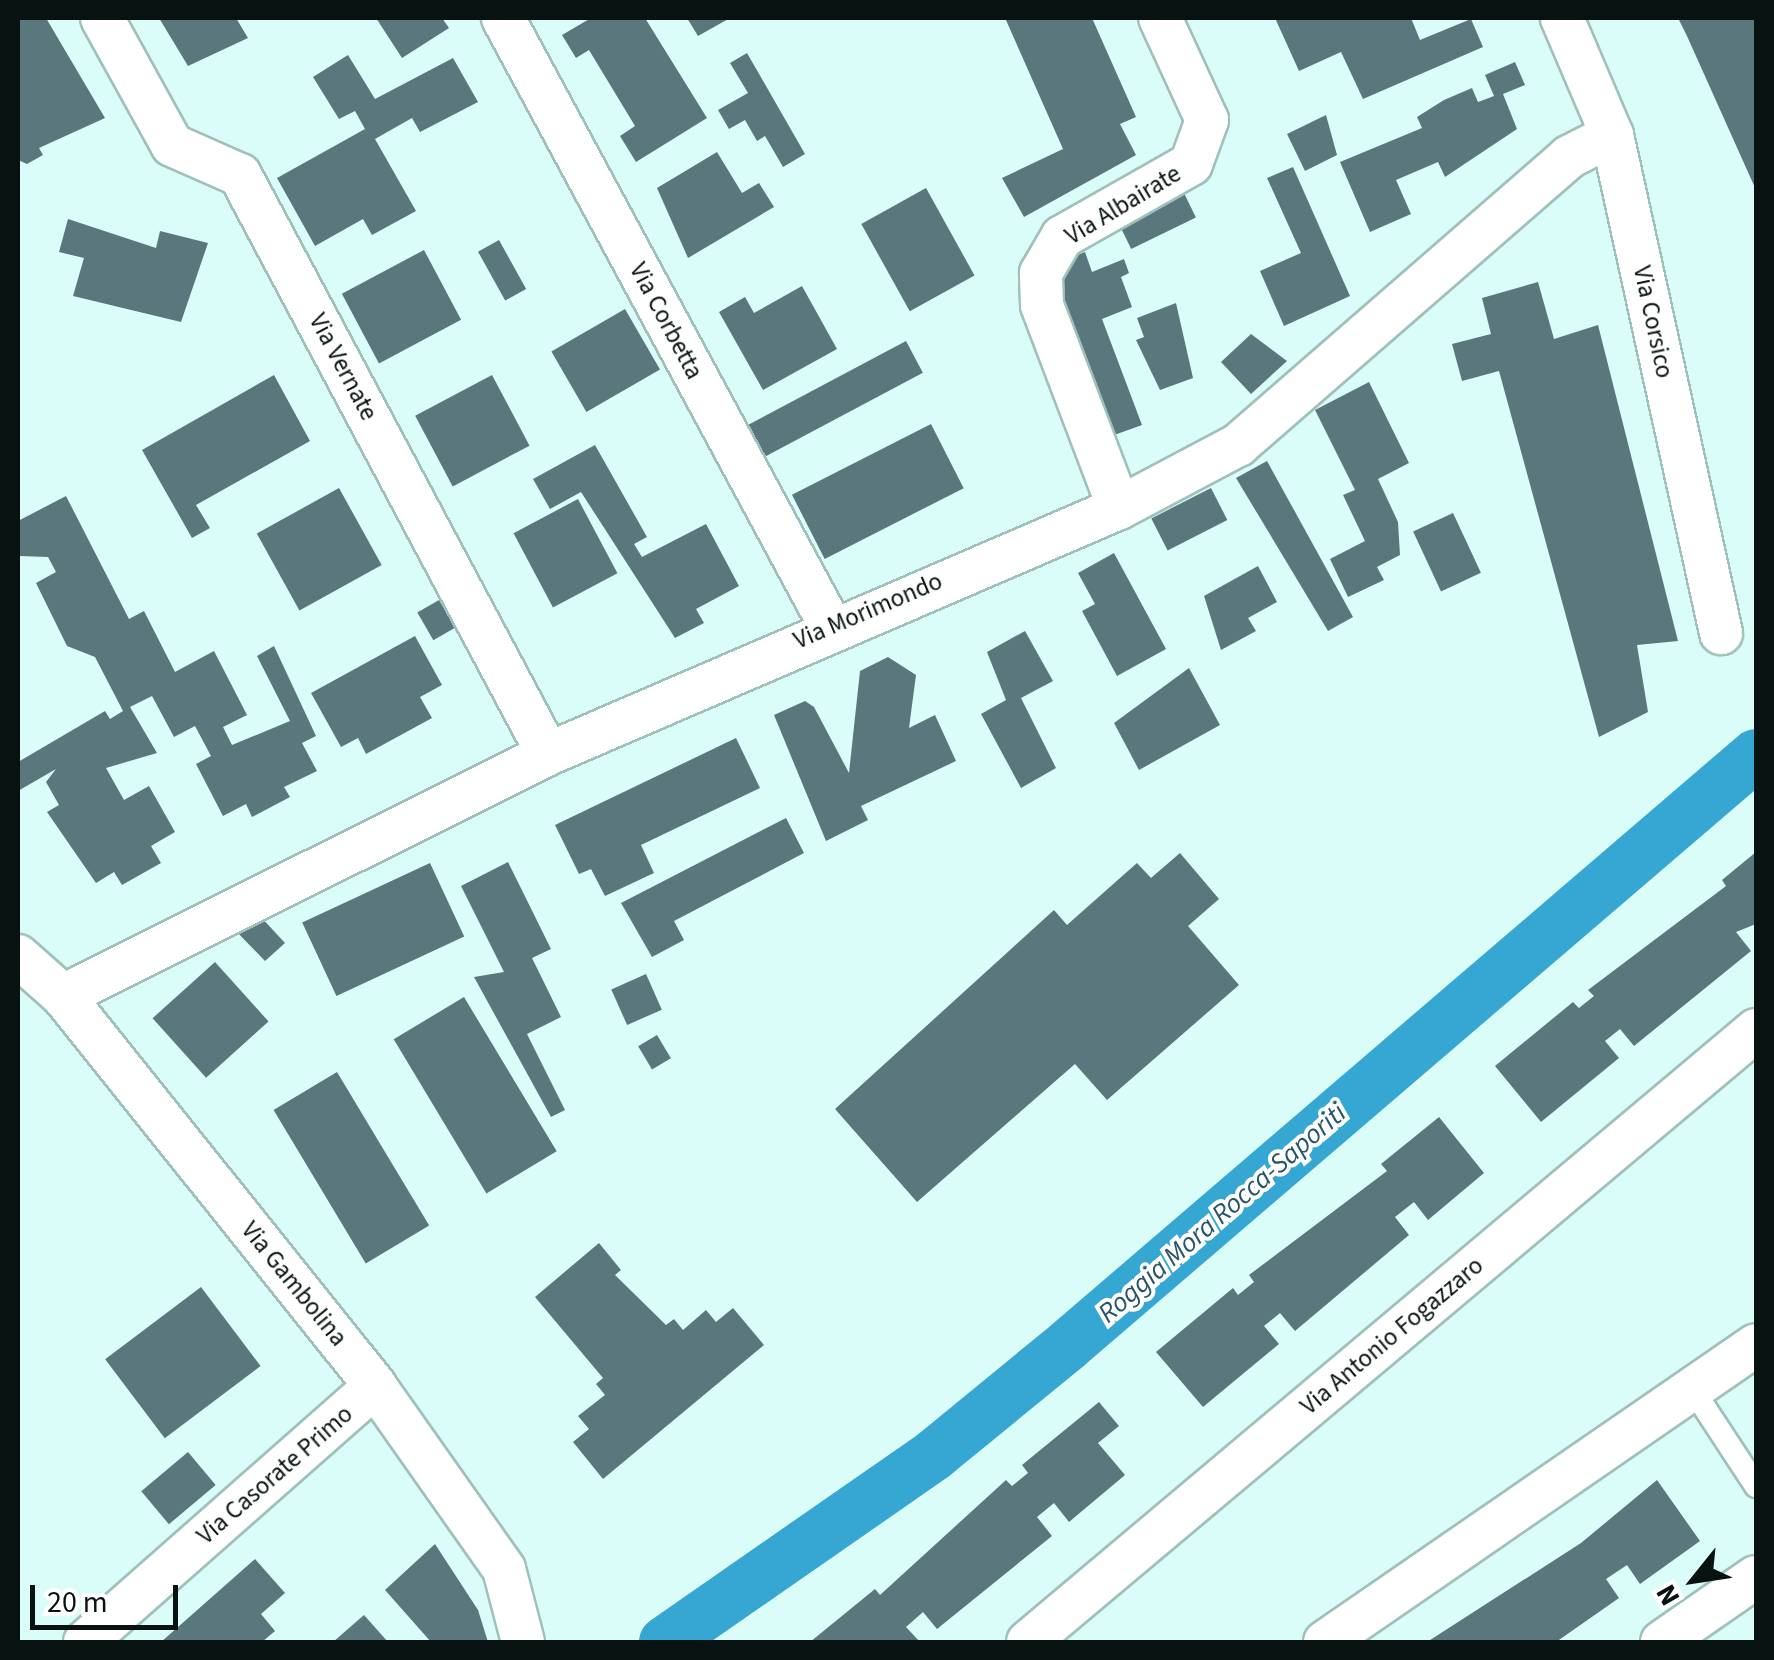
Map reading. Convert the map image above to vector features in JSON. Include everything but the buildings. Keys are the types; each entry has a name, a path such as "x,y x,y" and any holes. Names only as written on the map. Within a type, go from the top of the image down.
{"street":[{"name":"Via Vernate","path":"102,18 172,145 240,174 548,754"},
{"name":"Via Corbetta","path":"503,18 830,626"},
{"name":"Via Albairate","path":"1119,508 1042,305 1041,273 1062,236 1191,164 1207,120 1160,18"},
{"name":"Via Corsico","path":"1562,18 1612,135 1721,632"},
{"name":"Via Morimondo","path":"63,996 548,754 830,626 1119,508 1238,445 1569,156 1612,135"},
{"name":"Via Gambolina","path":"19,960 63,996 376,1386 504,1569 523,1642"},
{"name":"Via Antonio Fogazzaro","path":"1028,1642 1756,1030"},
{"path":"1325,1642 1756,1346"},
{"name":"Via Casorate Primo","path":"85,1642 376,1386"},
{"path":"1662,1642 1756,1576"}],"lane":[{"path":"1692,1390 1756,1486"}],"waterway":[{"name":"Roggia Mora Rocca-Saporiti","path":"665,1642 935,1454 1068,1345 1756,755"}]}
